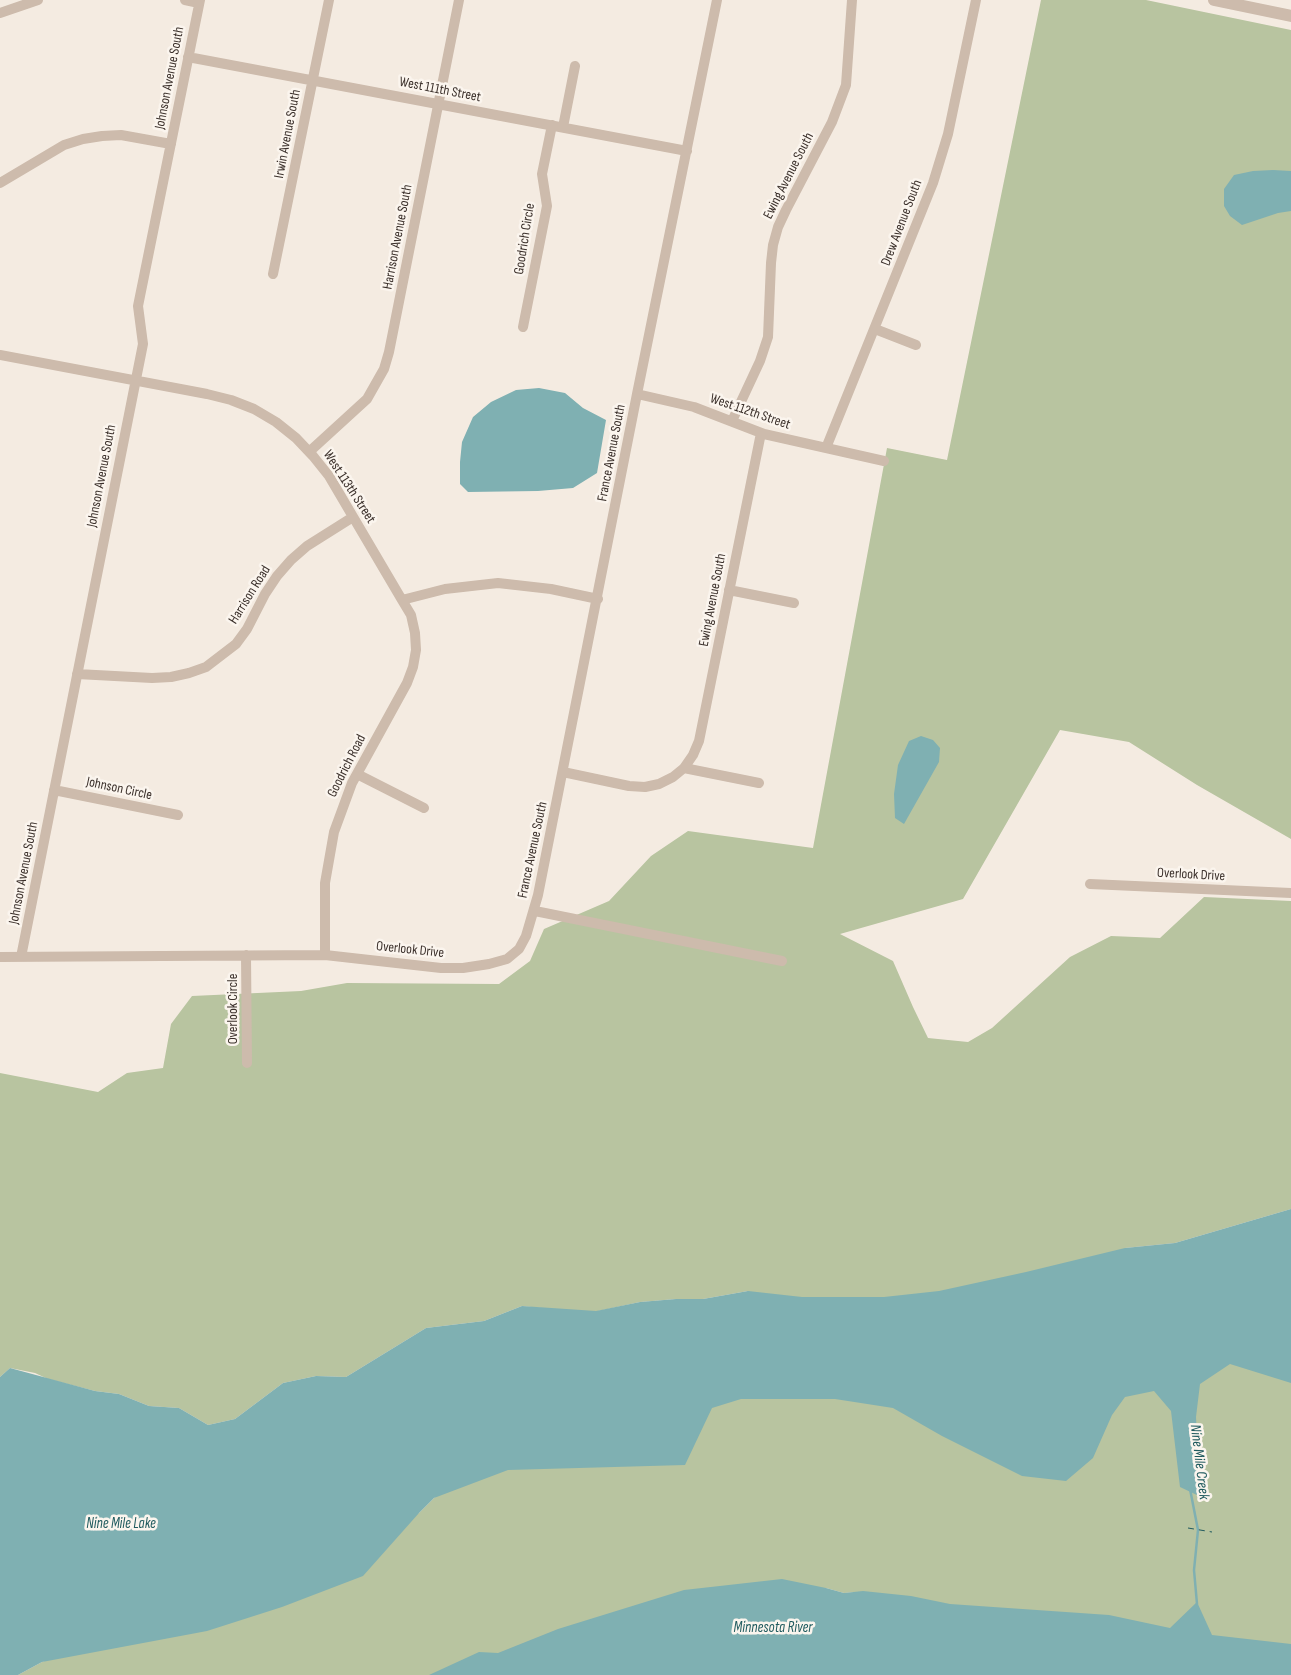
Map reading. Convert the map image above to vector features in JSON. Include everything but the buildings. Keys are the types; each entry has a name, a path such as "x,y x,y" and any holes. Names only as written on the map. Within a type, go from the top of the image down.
{"street":[{"path":"0,13 11,4 38,0"},
{"path":"185,0 199,2"},
{"name":"Irwin Avenue South","path":"273,274 329,0"},
{"name":"Harrison Avenue South","path":"309,452 367,399 384,369 389,352 459,0"},
{"name":"France Avenue South","path":"534,911 717,0"},
{"name":"Ewing Avenue South","path":"732,422 760,361 768,337 771,263 778,227 832,122 846,85 852,0"},
{"name":"Drew Avenue South","path":"826,448 936,175 952,117 976,0"},
{"path":"1214,0 1234,2 1291,16"},
{"name":"Johnson Avenue South","path":"21,957 143,344 138,306 199,2"},
{"name":"West 111th Street","path":"188,57 687,151"},
{"path":"563,127 575,66"},
{"name":"Goodrich Circle","path":"523,327 547,206 542,174 552,125"},
{"path":"0,183 64,145 83,139 120,135 171,144"},
{"path":"875,329 916,345"},
{"name":"West 113th Street","path":"0,355 207,394 231,400 254,409 276,422 309,452 329,476 402,600"},
{"name":"West 112th Street","path":"637,394 694,407 761,433 884,461"},
{"name":"Ewing Avenue South","path":"684,768 694,755 699,740 761,433"},
{"name":"Harrison Road","path":"77,674 152,678 171,677 189,674 206,667 236,644 247,629 269,588 291,560 307,546 353,517"},
{"path":"402,600 444,589 498,583 552,589 598,599"},
{"path":"730,590 794,603"},
{"name":"Goodrich Road","path":"325,954 324,908 329,858 334,832 342,807 357,774 407,683 413,666 416,650 415,633 411,615 402,600"},
{"path":"563,772 629,786 645,787 659,784 673,777 684,768 759,783"},
{"path":"357,774 424,808"},
{"name":"Johnson Circle","path":"54,790 178,815"},
{"name":"Overlook Drive","path":"1090,884 1291,893"},
{"path":"534,911 782,961"},
{"name":"Overlook Drive","path":"0,957 325,954 441,968 463,968 507,959 519,949 526,936 534,911"},
{"name":"Overlook Circle","path":"246,955 247,1064"}],"green space":[{"path":"1041,0 1146,0 1291,30 1291,839 1197,785 1129,742 1060,730 963,899 840,934 893,961 928,1038 968,1042 992,1028 1070,957 1111,936 1160,938 1204,897 1291,901 1291,1209 1175,1243 1125,1248 1291,1309 1291,1675 856,1592 844,1593 826,1588 473,1675 18,1675 42,1662 419,1513 434,1498 748,1291 703,1299 640,1302 589,1313 522,1306 484,1321 426,1328 346,1377 316,1376 283,1383 235,1419 208,1425 179,1408 149,1406 119,1394 95,1391 48,1379 35,1373 10,1368 0,1377 0,1073 98,1092 127,1073 163,1068 171,1024 192,996 301,991 347,983 499,984 530,961 544,929 609,901 651,856 688,831 813,848 887,448 947,460"}],"water":[{"path":"1253,171 1291,171 1291,211 1278,213 1242,225 1230,216 1224,206 1224,189 1234,175"},
{"path":"539,388 565,393 583,408 606,420 597,473 573,488 538,491 468,492 460,484 460,462 462,442 473,417 491,402 516,390"},
{"path":"921,736 933,740 940,748 939,762 904,824 895,818 894,794 898,765 909,741"},
{"name":"Nine Mile Lake","path":"1291,1209 1291,1383 1230,1364 1200,1384 1196,1417 1198,1456 1204,1485 1199,1496 1180,1487 1171,1411 1154,1391 1125,1397 1112,1415 1093,1458 1066,1481 1022,1476 942,1436 893,1408 835,1399 741,1399 712,1408 685,1465 508,1470 434,1498 363,1576 282,1607 207,1631 42,1662 18,1675 0,1675 0,1377 10,1368 95,1391 119,1394 149,1406 179,1408 208,1425 235,1419 283,1383 316,1376 346,1377 426,1328 484,1321 522,1306 596,1311 640,1302 703,1299 748,1291 802,1297 884,1297 939,1291 1125,1248 1175,1243"},
{"name":"Minnesota River","path":"782,1579 844,1593 863,1591 911,1596 950,1604 1109,1615 1170,1628 1197,1602 1212,1635 1291,1644 1291,1675 429,1675 479,1652 498,1653 558,1629 684,1590"}],"waterway":[{"name":"Nine Mile Creek","path":"1190,1489 1198,1530 1194,1570 1197,1604"}],"ferry route":[{"path":"1188,1528 1212,1532"}]}
